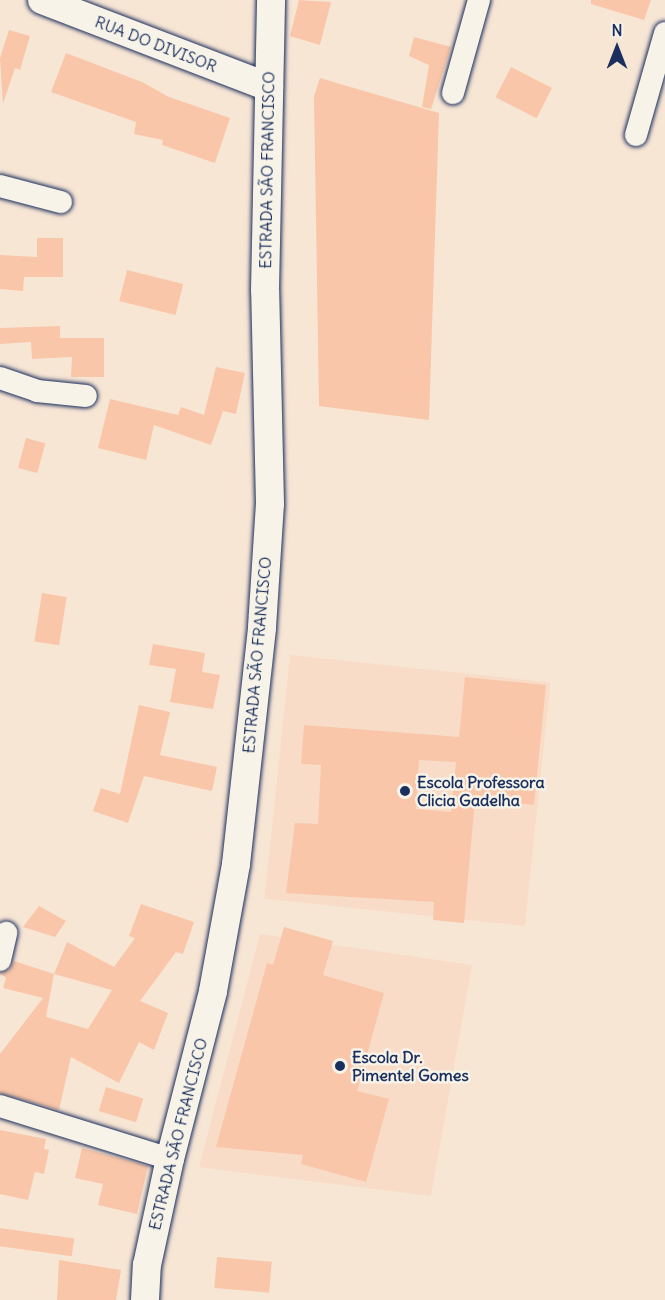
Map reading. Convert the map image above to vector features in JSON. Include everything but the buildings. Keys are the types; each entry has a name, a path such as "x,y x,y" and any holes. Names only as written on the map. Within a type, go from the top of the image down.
{"street":[{"name":"RUA DO DIVISOR","path":"42,0 269,87"},
{"name":"ESTRADA SÃO FRANCISCO","path":"145,1300 147,1265 170,1159 213,991 236,864 262,627 270,504 265,290 271,0"},
{"path":"453,93 479,0"},
{"path":"636,135 665,33"},
{"path":"0,186 61,201"},
{"path":"0,378 36,391 86,396"},
{"path":"0,960 6,933"},
{"path":"0,1106 170,1159"}],"shaded area":[{"name":"Escola Professora Clicia Gadelha","path":"290,655 551,682 525,926 264,899"},
{"name":"Escola Dr. Pimentel Gomes","path":"260,934 472,965 431,1196 199,1167"}],"place":[{"name":"Escola Professora Clicia Gadelha","path":"405,791"},
{"name":"Escola Dr. Pimentel Gomes","path":"340,1066"}]}
